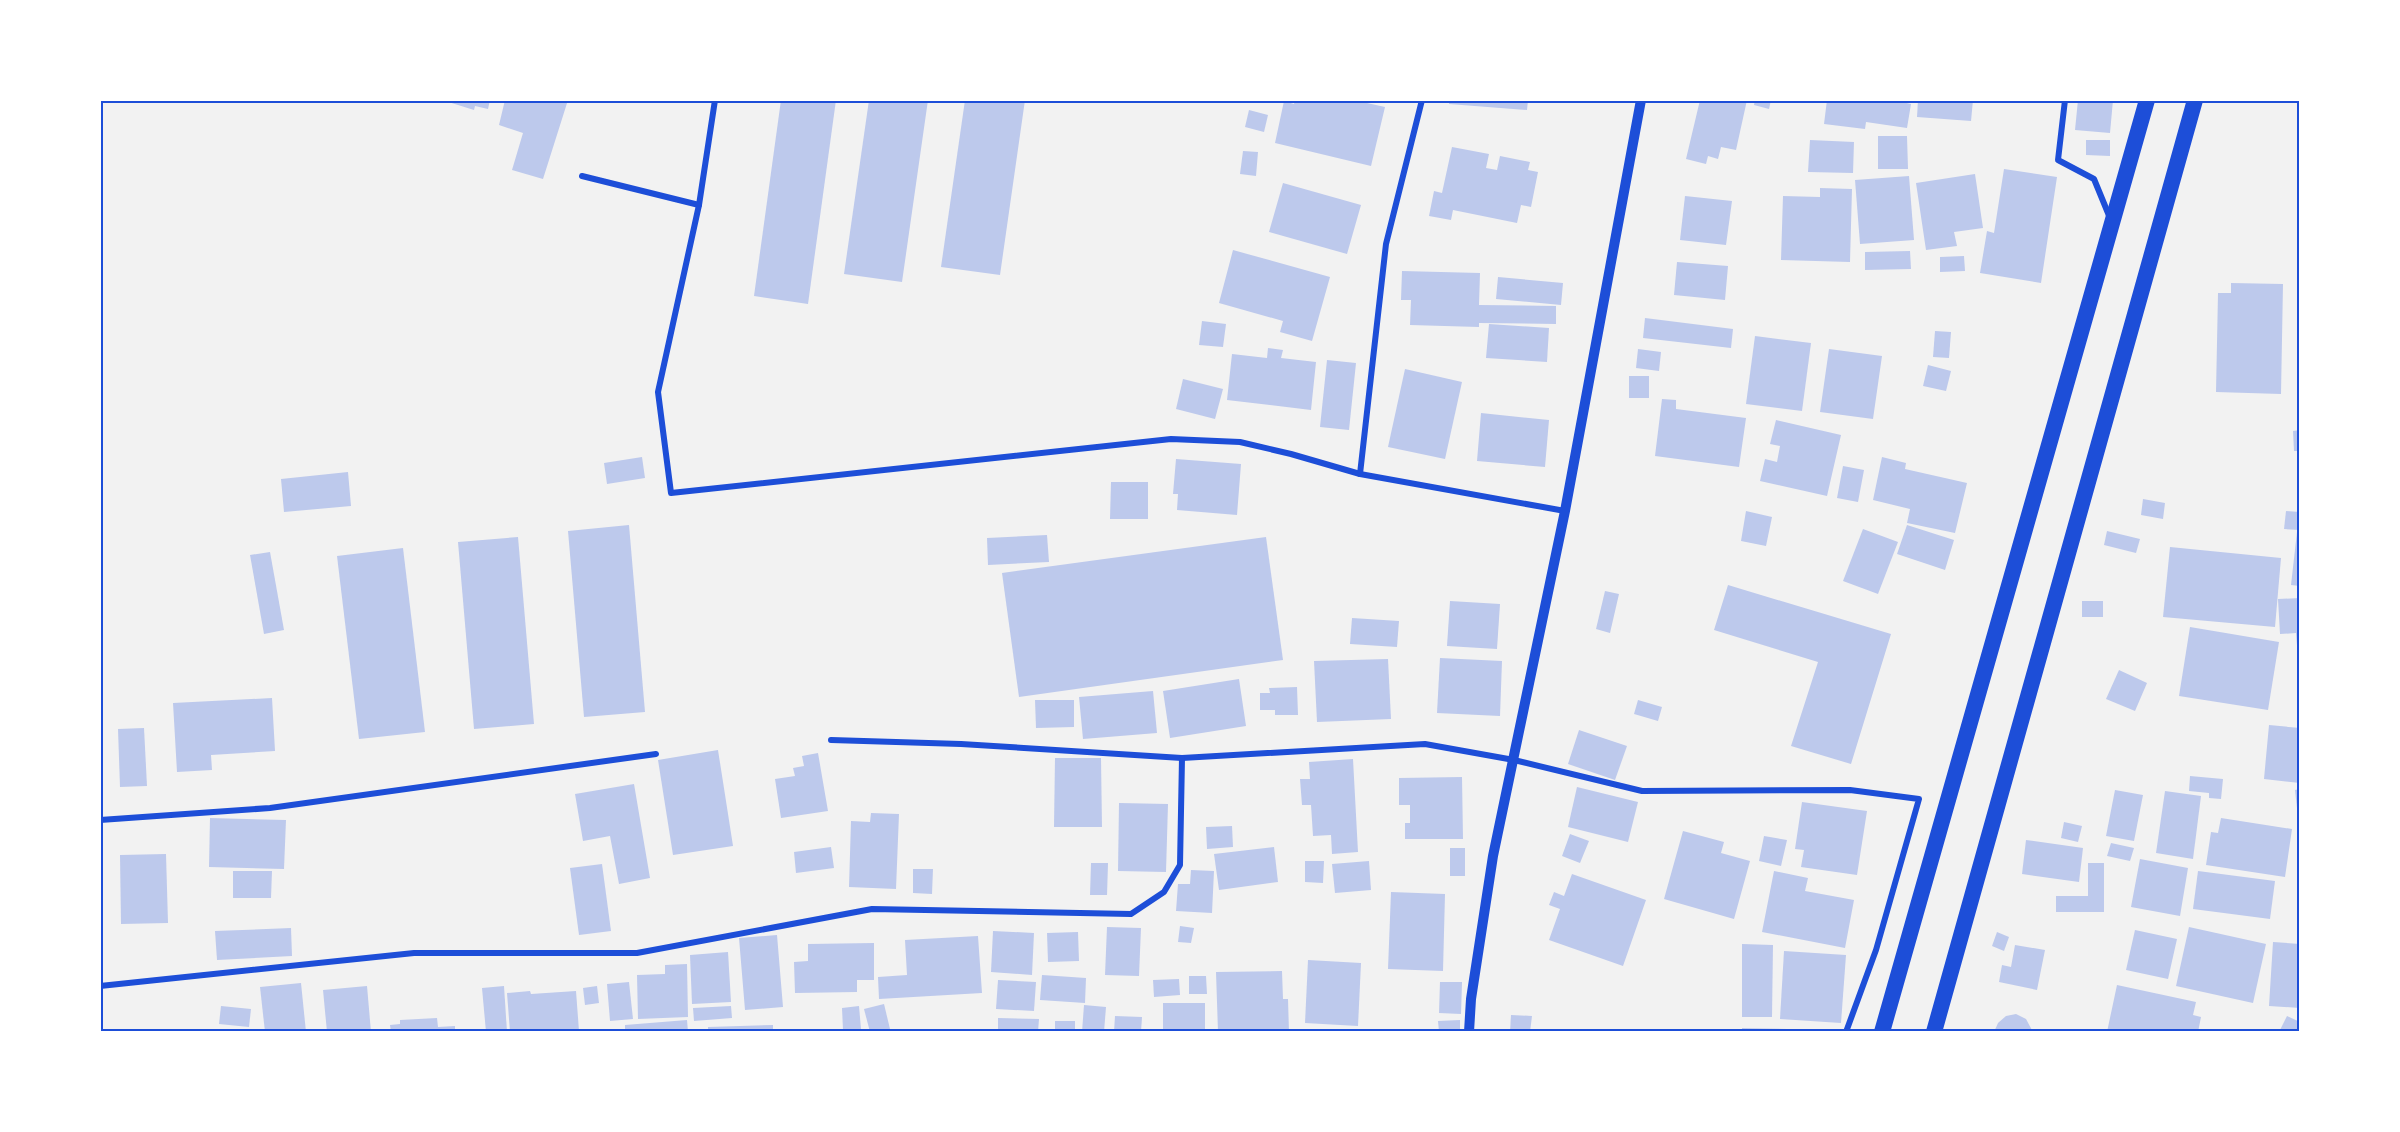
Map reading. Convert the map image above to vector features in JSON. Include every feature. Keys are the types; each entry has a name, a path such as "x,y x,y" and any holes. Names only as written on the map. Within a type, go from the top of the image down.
{"highway":[{"path":"1882,1032 2147,100"},
{"path":"1934,1032 2195,100"}],"street":[{"path":"716,100 699,205 658,392 671,493 1171,439 1240,442 1360,474 1565,511"},
{"path":"1360,474 1386,244 1422,100"},
{"path":"1469,1032 1471,999 1493,856 1565,511 1641,100"},
{"path":"2065,100 2058,160 2094,179 2112,225"},
{"path":"582,176 699,205"},
{"path":"831,741 961,744 1182,758 1425,744 1514,760 1642,791 1850,790 1919,799 1876,950 1846,1032"},
{"path":"100,820 270,808 656,754"},
{"path":"100,986 414,953 637,953 872,909 1131,914 1164,892 1180,865 1182,758"}],"building":[{"path":"442,100 490,100 488,109 475,106 474,110"},
{"path":"505,100 568,100 543,179 512,170 523,133 499,125"},
{"path":"781,100 836,100 808,304 754,296"},
{"path":"869,100 928,100 902,282 844,274"},
{"path":"965,100 1025,100 1000,275 941,267"},
{"path":"1295,100 1367,100 1367,103 1385,107 1371,166 1275,143 1284,101 1294,104"},
{"path":"1449,100 1528,100 1527,110 1449,104"},
{"path":"1700,100 1747,100 1736,150 1721,147 1718,159 1708,156 1706,164 1686,159"},
{"path":"1755,100 1771,100 1769,109 1754,105"},
{"path":"1827,100 1893,100 1911,104 1907,128 1866,122 1865,129 1824,124"},
{"path":"1918,100 1973,100 1971,121 1917,117"},
{"path":"2078,100 2113,100 2110,133 2075,130"},
{"path":"1249,110 1268,115 1264,132 1245,127"},
{"path":"1878,136 1907,136 1908,169 1878,169"},
{"path":"1810,140 1854,142 1853,173 1808,172"},
{"path":"2086,140 2110,140 2110,156 2086,155"},
{"path":"1452,147 1489,154 1486,168 1497,170 1500,156 1530,162 1528,170 1538,172 1531,207 1521,205 1517,223 1453,210 1451,220 1429,216 1434,191 1442,193"},
{"path":"1243,151 1258,152 1256,176 1240,174"},
{"path":"2004,169 2057,177 2041,283 1980,273 1987,231 1994,233"},
{"path":"1975,174 1983,228 1954,232 1957,246 1926,250 1916,183"},
{"path":"1909,176 1914,240 1860,244 1855,180"},
{"path":"1283,183 1361,205 1347,254 1269,232"},
{"path":"1820,188 1852,189 1850,262 1781,260 1783,196 1820,197"},
{"path":"1685,196 1732,201 1726,245 1680,240"},
{"path":"1233,250 1330,277 1312,341 1280,332 1283,321 1219,303"},
{"path":"1910,251 1911,269 1865,270 1865,252"},
{"path":"1964,256 1965,271 1940,272 1940,257"},
{"path":"1677,262 1728,266 1725,300 1674,295"},
{"path":"1402,271 1480,273 1479,305 1556,306 1556,324 1479,323 1479,327 1410,325 1411,300 1401,300"},
{"path":"1498,277 1563,283 1561,305 1496,299"},
{"path":"2231,283 2283,284 2281,394 2216,392 2218,293 2231,293"},
{"path":"1645,318 1733,329 1731,348 1643,338"},
{"path":"1202,321 1226,324 1223,347 1199,345"},
{"path":"1489,324 1549,328 1547,362 1486,358"},
{"path":"1935,331 1951,332 1949,358 1933,357"},
{"path":"1755,336 1811,343 1802,411 1746,404"},
{"path":"1268,348 1283,350 1281,358 1316,362 1311,410 1227,400 1232,354 1267,358"},
{"path":"1638,349 1661,352 1659,371 1636,368"},
{"path":"1829,349 1882,356 1873,419 1820,412"},
{"path":"1327,360 1356,363 1349,430 1320,427"},
{"path":"1928,365 1951,371 1946,391 1923,386"},
{"path":"1405,369 1462,382 1445,459 1388,447"},
{"path":"1629,376 1649,376 1649,398 1629,398"},
{"path":"1183,379 1223,389 1215,419 1176,409"},
{"path":"1662,399 1676,400 1676,409 1746,418 1739,467 1655,456"},
{"path":"1481,413 1549,420 1545,467 1477,461"},
{"path":"1776,420 1841,435 1827,496 1760,481 1765,459 1777,462 1780,446 1770,444"},
{"path":"2300,430 2300,451 2294,451 2293,431"},
{"path":"642,457 645,478 607,484 604,463"},
{"path":"1882,457 1906,463 1905,469 1967,483 1955,533 1907,523 1910,509 1873,500"},
{"path":"1176,459 1241,464 1237,515 1177,510 1178,494 1173,494"},
{"path":"1843,466 1864,470 1858,502 1837,498"},
{"path":"348,472 351,506 284,512 281,479"},
{"path":"1111,482 1148,482 1148,519 1110,519"},
{"path":"2143,499 2165,503 2163,519 2141,515"},
{"path":"1746,511 1772,517 1766,546 1741,541"},
{"path":"2286,511 2300,512 2300,530 2284,529"},
{"path":"629,525 645,712 584,717 568,531"},
{"path":"1907,525 1954,540 1945,570 1897,554"},
{"path":"1863,529 1898,542 1878,594 1843,581"},
{"path":"2107,531 2140,539 2136,553 2104,545"},
{"path":"2297,532 2300,533 2300,586 2291,585"},
{"path":"1047,535 1049,562 988,565 987,538"},
{"path":"518,537 534,724 474,729 458,542"},
{"path":"1266,537 1283,660 1019,697 1002,573"},
{"path":"2170,547 2281,558 2275,627 2163,617"},
{"path":"403,548 425,732 359,739 337,556"},
{"path":"270,552 284,630 264,634 250,555"},
{"path":"1728,585 1891,634 1851,764 1791,746 1818,662 1714,630"},
{"path":"1605,591 1619,594 1610,633 1596,629"},
{"path":"2300,598 2300,658 2298,658 2296,633 2280,634 2278,599"},
{"path":"1450,601 1500,604 1497,649 1447,646"},
{"path":"2082,601 2103,601 2103,617 2082,617"},
{"path":"1352,618 1399,621 1397,647 1350,644"},
{"path":"2190,627 2279,642 2268,710 2179,696"},
{"path":"1440,658 1502,661 1500,716 1437,713"},
{"path":"1388,659 1391,719 1317,722 1314,661"},
{"path":"2119,670 2147,683 2135,711 2106,699"},
{"path":"1239,679 1246,726 1170,738 1163,691"},
{"path":"1297,687 1298,715 1275,715 1275,710 1260,710 1260,693 1270,693 1269,688"},
{"path":"1153,691 1157,733 1083,739 1079,697"},
{"path":"272,698 275,751 211,755 212,770 177,772 173,703"},
{"path":"1035,700 1074,700 1074,727 1036,728"},
{"path":"1638,700 1662,707 1658,721 1634,714"},
{"path":"2269,725 2300,728 2300,783 2264,779"},
{"path":"144,728 147,786 120,787 118,729"},
{"path":"1579,730 1627,746 1615,780 1568,764"},
{"path":"718,750 733,846 673,855 658,760"},
{"path":"818,753 828,811 781,818 775,779 795,776 793,768 804,766 802,756"},
{"path":"1055,758 1101,758 1102,827 1054,827"},
{"path":"1353,759 1358,852 1332,854 1331,835 1313,836 1311,805 1302,805 1300,779 1310,779 1309,762"},
{"path":"2190,776 2223,779 2221,799 2209,798 2209,793 2189,791"},
{"path":"1462,777 1463,839 1405,839 1405,823 1410,823 1410,805 1399,805 1399,778"},
{"path":"634,784 650,878 619,884 610,836 583,841 575,794"},
{"path":"1577,787 1638,802 1628,842 1568,827"},
{"path":"2300,789 2300,807 2297,808 2295,790"},
{"path":"2115,790 2143,795 2134,841 2106,836"},
{"path":"2165,791 2201,796 2193,859 2156,853"},
{"path":"1802,802 1867,811 1857,875 1801,867 1804,850 1795,849"},
{"path":"1119,803 1168,804 1166,872 1118,871"},
{"path":"871,813 899,814 896,889 849,887 851,821 870,822"},
{"path":"210,818 286,820 284,869 209,867"},
{"path":"2221,818 2292,829 2285,877 2206,865 2211,832 2218,833"},
{"path":"2064,822 2082,826 2078,842 2061,838"},
{"path":"1232,826 1233,847 1207,849 1206,827"},
{"path":"1683,831 1724,842 1721,853 1750,861 1734,919 1664,899"},
{"path":"1570,834 1589,841 1580,863 1562,856"},
{"path":"1764,836 1787,840 1781,866 1759,861"},
{"path":"2026,840 2083,848 2079,882 2022,874"},
{"path":"2111,843 2134,848 2130,861 2107,856"},
{"path":"831,847 834,868 796,873 794,852"},
{"path":"1274,847 1278,882 1219,890 1214,854"},
{"path":"1450,848 1465,848 1465,876 1450,876"},
{"path":"166,854 168,923 121,924 120,855"},
{"path":"2140,859 2188,868 2180,916 2131,907"},
{"path":"1305,861 1324,861 1323,883 1305,882"},
{"path":"1369,861 1371,890 1335,893 1332,864"},
{"path":"1091,863 1108,863 1107,895 1090,895"},
{"path":"2088,863 2104,863 2104,912 2056,912 2056,896 2088,896"},
{"path":"602,864 611,931 579,935 570,868"},
{"path":"913,869 933,869 932,894 913,893"},
{"path":"1191,870 1214,871 1212,913 1176,911 1178,884 1190,884"},
{"path":"233,871 272,871 271,898 233,898"},
{"path":"1774,871 1808,878 1805,891 1854,900 1845,948 1762,932"},
{"path":"2198,871 2275,881 2270,919 2193,909"},
{"path":"1572,874 1646,900 1623,966 1549,940 1560,909 1549,905 1554,892 1564,896"},
{"path":"1391,892 1445,894 1443,971 1388,969"},
{"path":"1180,926 1194,928 1191,943 1178,942"},
{"path":"1107,927 1141,928 1139,976 1105,975"},
{"path":"2189,927 2266,944 2253,1003 2176,986"},
{"path":"291,928 292,956 217,960 215,931"},
{"path":"2135,930 2177,939 2168,979 2126,970"},
{"path":"993,931 1034,933 1032,975 991,972"},
{"path":"1078,932 1079,961 1048,962 1047,933"},
{"path":"1997,932 2009,937 2004,951 1992,946"},
{"path":"777,935 783,1007 745,1010 739,938"},
{"path":"978,936 982,993 879,999 878,977 907,975 905,940"},
{"path":"2273,942 2300,944 2300,1008 2269,1006"},
{"path":"874,943 874,980 857,980 857,992 795,993 794,962 808,961 808,944"},
{"path":"1742,944 1773,945 1772,1017 1742,1017"},
{"path":"2015,945 2045,950 2037,990 1999,982 2002,965 2011,967"},
{"path":"1784,951 1846,955 1841,1023 1780,1019"},
{"path":"728,952 731,1002 692,1004 690,955"},
{"path":"1308,960 1361,963 1358,1026 1305,1023"},
{"path":"687,964 688,1017 638,1019 637,975 665,974 665,965"},
{"path":"1282,971 1283,999 1288,999 1289,1032 1218,1032 1216,972"},
{"path":"1042,975 1086,978 1085,1003 1040,1000"},
{"path":"1189,976 1206,976 1207,994 1189,994"},
{"path":"1179,979 1180,995 1154,997 1153,980"},
{"path":"998,980 1036,982 1034,1011 996,1009"},
{"path":"629,982 633,1019 610,1021 607,984"},
{"path":"1440,982 1462,982 1461,1014 1439,1013"},
{"path":"301,983 306,1032 265,1032 260,987"},
{"path":"2117,985 2196,1002 2193,1015 2201,1017 2198,1032 2107,1032"},
{"path":"367,986 371,1032 327,1032 323,990"},
{"path":"504,986 507,1032 486,1032 482,988"},
{"path":"597,986 599,1003 585,1005 583,988"},
{"path":"530,991 531,994 576,991 579,1031 510,1032 507,993"},
{"path":"1163,1003 1205,1003 1205,1032 1163,1032"},
{"path":"884,1004 890,1029 870,1032 864,1009"},
{"path":"1084,1005 1106,1007 1104,1032 1082,1032"},
{"path":"221,1006 251,1009 249,1027 219,1024"},
{"path":"731,1006 732,1018 694,1021 693,1008"},
{"path":"859,1006 861,1029 843,1030 842,1008"},
{"path":"2016,1014 2026,1019 2033,1032 1994,1032 1998,1023 2006,1016"},
{"path":"1511,1015 1532,1016 1530,1032 1510,1032"},
{"path":"1115,1016 1142,1017 1141,1032 1114,1032"},
{"path":"2287,1016 2300,1022 2300,1032 2279,1032"},
{"path":"437,1018 438,1027 455,1026 455,1032 391,1032 390,1025 400,1024 400,1020"},
{"path":"998,1018 1039,1019 1038,1032 998,1032"},
{"path":"687,1020 688,1032 625,1032 625,1025"},
{"path":"1460,1020 1460,1032 1439,1032 1438,1021"},
{"path":"1055,1021 1075,1021 1075,1032 1055,1032"},
{"path":"773,1025 773,1032 708,1032 708,1027"},
{"path":"1742,1028 1787,1029 1787,1032 1742,1032"}]}
